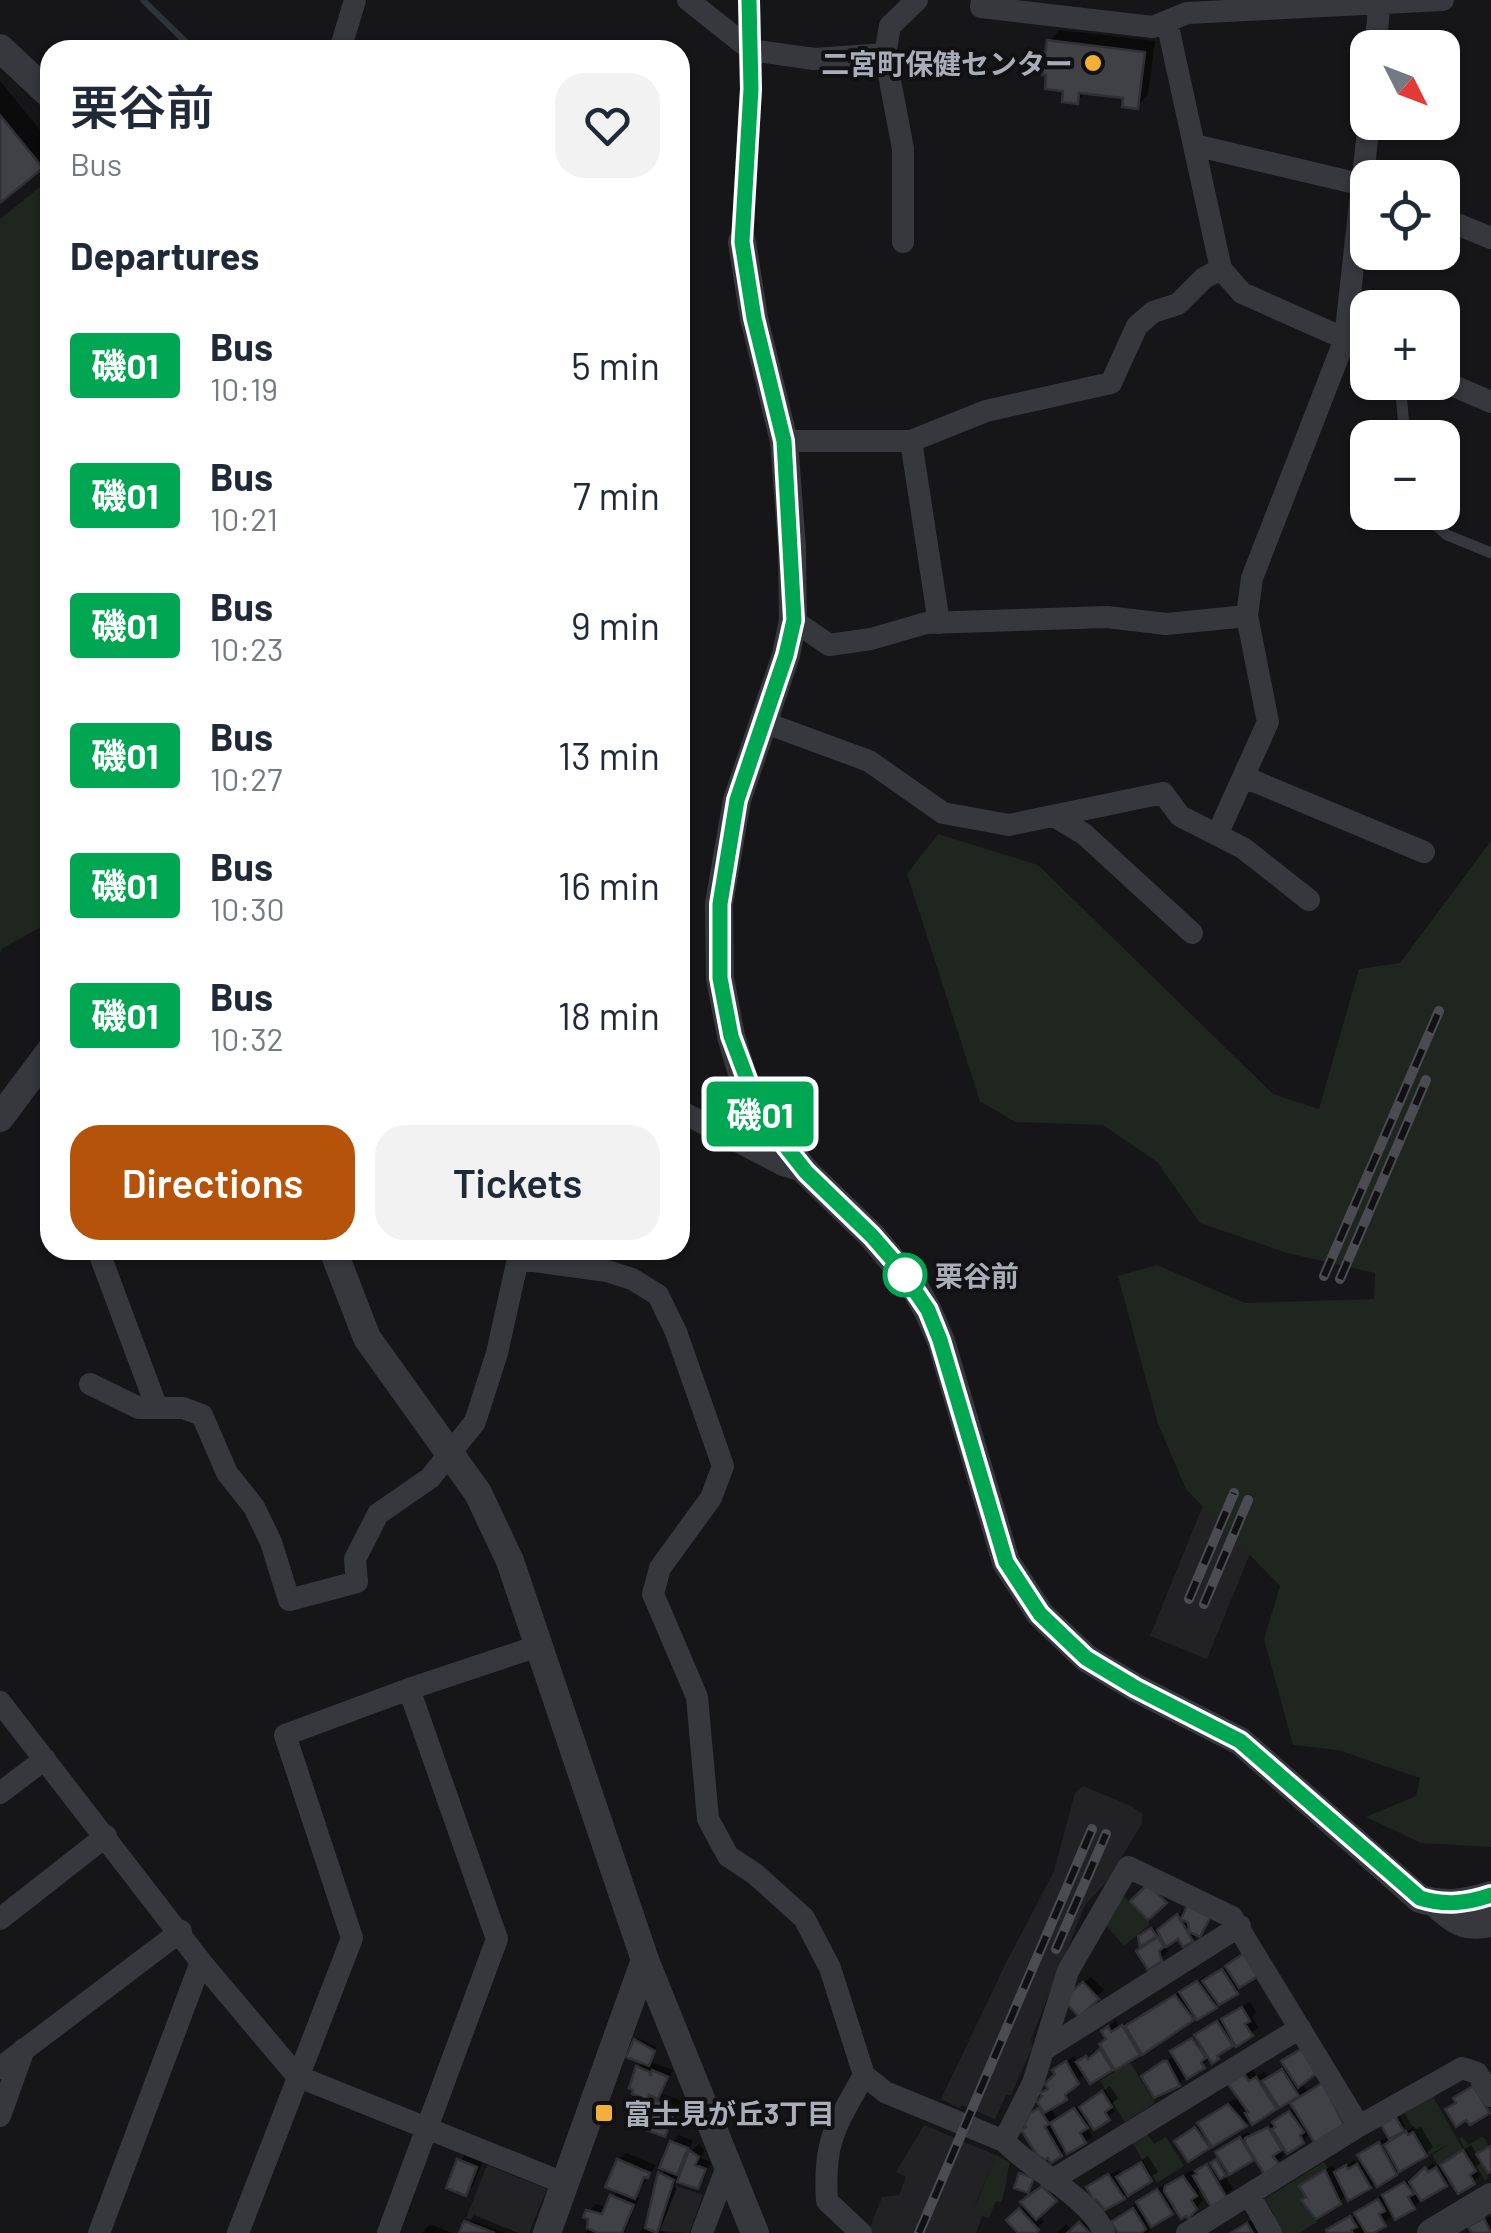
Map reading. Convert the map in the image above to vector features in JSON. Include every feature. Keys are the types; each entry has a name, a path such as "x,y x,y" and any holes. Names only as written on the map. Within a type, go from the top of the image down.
{"street":[{"path":"343,40 356,0"},
{"path":"688,0 751,50 814,59 884,54"},
{"path":"749,0 751,50 742,242 754,318 784,441 794,620 737,800 726,852 717,940 731,1036 752,1097 760,1114 806,1172 872,1236 916,1288 940,1340 1006,1562 1040,1614 1086,1658 1240,1741 1420,1898 1434,1903 1467,1903 1491,1895"},
{"path":"903,242 903,149 884,54 890,26 917,0"},
{"path":"975,2 1152,28 1188,13 1442,0"},
{"path":"1377,30 1379,2"},
{"path":"1167,22 1221,269 1242,294 1350,341"},
{"path":"0,48 40,86"},
{"path":"1194,145 1350,181"},
{"path":"1460,225 1491,238"},
{"path":"784,441 911,442 986,411 1112,383 1138,326 1153,312 1178,304 1204,278 1221,269"},
{"path":"1217,835 1268,722 1247,616 1252,578 1345,339 1354,270"},
{"path":"1460,389 1491,402"},
{"path":"911,442 940,622"},
{"path":"794,620 829,645 940,622 1107,617 1166,624 1247,616"},
{"path":"763,722 868,762 942,813 1009,825 1163,793 1180,816 1243,848 1309,900"},
{"path":"1244,777 1424,852"},
{"path":"1056,817 1084,834 1192,933"},
{"path":"0,1118 40,1064"},
{"path":"690,1116 806,1172"},
{"path":"102,1260 157,1408"},
{"path":"336,1260 367,1338 478,1493 510,1561 645,1960 755,2233"},
{"path":"90,1384 139,1408 183,1408 202,1415 227,1472 254,1507 271,1542 290,1600 357,1582 355,1558 378,1514 430,1478 475,1422 497,1353 519,1260"},
{"path":"609,1261 658,1295 676,1332 723,1466 710,1498 660,1568 654,1594 696,1697 708,1819 728,1856 755,1874 804,1918 830,1968 864,2074 885,2092 1004,2140 1018,2156 1054,2179 1098,2220 1104,2233"},
{"path":"238,2233 352,1938 284,1735 538,1646"},
{"path":"388,2233 497,1939 409,1689"},
{"path":"0,1702 181,1931 201,1962 298,2076 566,2184"},
{"path":"0,1794 45,1759"},
{"path":"0,1918 106,1836"},
{"path":"1004,2140 1033,2083 1068,1970 1128,1867 1232,1918 1240,1926 1359,2126"},
{"path":"1434,1903 1458,1924 1491,1923"},
{"path":"1045,2049 1240,1926"},
{"path":"0,2068 181,1931"},
{"path":"547,2233 645,1960"},
{"path":"99,2233 201,1962"},
{"path":"1054,2179 1300,2028"},
{"path":"0,2116 24,2049"},
{"path":"1187,2233 1359,2126 1462,2068 1477,2073 1491,2096"},
{"path":"861,2233 828,2201 825,2167 830,2138 864,2074"},
{"path":"702,2233 728,2164"},
{"path":"1250,2196 1270,2233"},
{"path":"1431,2233 1491,2196"}],"lane":[{"path":"1440,530 1491,553"}],"shaded area":[{"path":"40,187 40,928 0,953 0,219"},
{"path":"938,834 1038,865 1273,1094 1319,1109 1359,969 1400,963 1491,841 1491,1847 1421,1843 1366,1817 1416,1796 1420,1778 1338,1750 1293,1745 1264,1639 1280,1586 1186,1489 1158,1424 1118,1276 1157,1265 1245,1303 1374,1299 1375,1273 1287,1253 1200,1223 1157,1162 1103,1125 1015,1122 980,1101 907,874"},
{"path":"1221,1461 1278,1485 1207,1659 1150,1636"},
{"path":"1083,1786 1131,1806 1142,1814 1142,1824 1106,1882 1085,1905 1011,2095 1006,2095 995,2119 962,2105 959,2108 941,2099 1054,1871 1075,1793"},
{"path":"1123,1895 1150,1924 1124,1946 1106,1925"},
{"path":"1130,2062 1155,2103 1125,2122 1100,2081"},
{"path":"1432,2095 1463,2149 1438,2165 1432,2155 1452,2142 1429,2155 1404,2112"},
{"path":"924,2125 996,2155 975,2206 983,2214 976,2233 868,2233 882,2197 899,2195 906,2177 896,2172"},
{"path":"1146,2132 1154,2144 1166,2137 1184,2166 1157,2183 1131,2141"},
{"path":"1462,2136 1468,2145 1483,2136 1489,2146 1475,2154 1489,2177 1485,2180 1459,2139"},
{"path":"996,2155 1010,2162 1003,2197 1001,2202 996,2201 989,2218 975,2207"},
{"path":"1324,2162 1328,2168 1299,2185 1306,2197 1301,2201 1317,2222 1299,2233 1278,2233 1269,2218 1274,2214 1265,2199"},
{"path":"487,2165 547,2189 529,2233 505,2233 466,2218"},
{"path":"676,2186 703,2195 689,2233 660,2231"}],"building":[{"name":"二宮町保健センター","path":"1047,40 1145,52 1138,109 1122,107 1123,98 1079,93 1078,104 1062,102 1063,91 1045,89 1046,75 1042,75"},
{"path":"0,115 40,164 40,170 0,203"},
{"path":"1148,1884 1167,1903 1148,1920 1130,1901"},
{"path":"1188,1904 1211,1916 1200,1937 1189,1932 1188,1923 1181,1919"},
{"path":"1177,1914 1193,1941 1183,1947 1178,1939 1166,1947 1157,1930"},
{"path":"1151,1928 1157,1936 1140,1947 1138,1936"},
{"path":"1158,1937 1164,1947 1159,1951 1162,1961 1148,1970 1136,1951"},
{"path":"1244,1953 1258,1976 1239,1988 1225,1966"},
{"path":"1222,1969 1238,1994 1219,2005 1202,1981"},
{"path":"1197,1981 1217,2008 1197,2020 1179,1992"},
{"path":"1083,1982 1099,1999 1079,2017 1065,2002 1067,1995"},
{"path":"1175,1995 1194,2020 1142,2055 1125,2026"},
{"path":"1242,2007 1250,2021 1245,2024 1253,2036 1236,2047 1221,2019"},
{"path":"1217,2021 1233,2046 1212,2064 1194,2035"},
{"path":"1122,2025 1140,2055 1115,2070 1099,2044 1106,2039 1101,2031 1108,2026 1111,2032"},
{"path":"1192,2038 1206,2058 1201,2062 1205,2068 1187,2079 1170,2051"},
{"path":"634,2039 655,2051 649,2066 626,2057"},
{"path":"1100,2049 1113,2070 1090,2084 1076,2062 1086,2056 1088,2059"},
{"path":"1301,2049 1317,2073 1298,2088 1281,2061"},
{"path":"1066,2061 1079,2084 1065,2095 1067,2100 1044,2113 1037,2102 1040,2093 1048,2089 1045,2084 1055,2074 1052,2070"},
{"path":"1167,2061 1180,2086 1154,2098 1141,2076"},
{"path":"636,2066 650,2072 650,2076 652,2070 668,2077 658,2099 649,2095 647,2100 632,2094 629,2088"},
{"path":"1282,2069 1299,2096 1279,2108 1262,2081"},
{"path":"1244,2074 1249,2081 1256,2077 1277,2109 1252,2125 1245,2113 1248,2112 1228,2084"},
{"path":"1322,2083 1345,2126 1316,2145 1290,2103"},
{"path":"1473,2086 1490,2113 1470,2125 1466,2120 1456,2127 1445,2109 1456,2103 1453,2098"},
{"path":"1102,2091 1112,2107 1105,2112 1110,2120 1094,2130 1079,2107"},
{"path":"655,2100 676,2108 665,2137 643,2129 645,2113 649,2114"},
{"path":"1228,2104 1247,2126 1212,2147 1197,2123"},
{"path":"1039,2108 1062,2156 1051,2163 1037,2155 1021,2130 1026,2127 1030,2113"},
{"path":"1074,2108 1088,2128 1080,2133 1086,2143 1067,2154 1050,2123"},
{"path":"1289,2111 1304,2132 1300,2135 1304,2143 1287,2154 1272,2122"},
{"path":"1395,2116 1404,2131 1389,2139 1381,2125"},
{"path":"1195,2127 1210,2148 1188,2162 1174,2141"},
{"path":"1268,2127 1282,2150 1273,2156 1279,2164 1264,2174 1245,2138"},
{"path":"1406,2131 1408,2135 1413,2132 1427,2156 1399,2172 1384,2145"},
{"path":"1240,2137 1254,2160 1229,2175 1215,2152"},
{"path":"670,2141 688,2148 677,2175 659,2168"},
{"path":"1379,2142 1397,2175 1377,2187 1357,2155"},
{"path":"1491,2146 1491,2172 1488,2173 1476,2154"},
{"path":"689,2150 699,2157 695,2165 706,2169 698,2189 677,2182"},
{"path":"1463,2150 1476,2171 1470,2175 1475,2184 1458,2194 1440,2165"},
{"path":"457,2159 477,2167 466,2196 446,2188"},
{"path":"617,2159 650,2173 648,2178 644,2177 635,2199 605,2187"},
{"path":"1216,2159 1226,2176 1220,2179 1210,2163"},
{"path":"1141,2162 1152,2181 1128,2196 1116,2177"},
{"path":"1207,2164 1227,2198 1211,2207 1193,2176"},
{"path":"1357,2164 1371,2188 1348,2201 1334,2172"},
{"path":"1425,2167 1428,2172 1436,2167 1447,2186 1421,2201 1409,2182"},
{"path":"1325,2170 1341,2204 1316,2219 1301,2200 1306,2197 1299,2186"},
{"path":"658,2172 674,2180 657,2233 645,2228"},
{"path":"1019,2173 1034,2178 1028,2193 1014,2188"},
{"path":"1108,2174 1125,2199 1105,2210 1086,2187"},
{"path":"1183,2176 1197,2196 1191,2200 1197,2209 1188,2219 1181,2219 1164,2191 1165,2186"},
{"path":"1404,2182 1414,2194 1408,2197 1415,2209 1395,2220 1382,2195"},
{"path":"1042,2186 1057,2201 1036,2220 1020,2202"},
{"path":"1157,2189 1173,2214 1151,2227 1136,2202"},
{"path":"610,2195 634,2205 622,2233 598,2233 587,2228 588,2219 583,2217 586,2210 602,2214"},
{"path":"1378,2199 1385,2211 1379,2214 1386,2226 1366,2233 1354,2213"},
{"path":"1019,2208 1039,2230 1036,2233 1018,2233 1006,2220"},
{"path":"1133,2208 1146,2229 1141,2233 1118,2233 1111,2222"},
{"path":"1350,2216 1357,2227 1351,2230 1353,2233 1328,2233 1326,2230"},
{"path":"1484,2218 1491,2233 1472,2233 1468,2227"},
{"path":"464,2221 495,2233 459,2233"},
{"path":"1079,2222 1090,2233 1067,2233"},
{"path":"1247,2223 1253,2233 1231,2233"}],"waterway":[{"path":"143,0 184,40"}],"railway":[{"path":"1324,1276 1439,1011"},
{"path":"1340,1279 1426,1080"},
{"path":"1189,1599 1234,1493"},
{"path":"1204,1604 1248,1500"},
{"path":"919,2233 1092,1829"},
{"path":"1056,1949 1106,1834"}],"bus line":[{"name":"磯01","path":"749,0 751,89 742,242 754,318 784,441 794,620 737,800 720,904 720,978 744,1080 760,1114 806,1172 872,1236 916,1288 940,1340 1006,1562 1040,1614 1086,1658 1240,1741 1420,1898 1434,1903 1467,1903 1491,1895"}],"place":[{"name":"二宮町保健センター","path":"1093,63"},
{"name":"栗谷前","path":"905,1275"},
{"name":"富士見が丘3丁目","path":"604,2113"}]}
